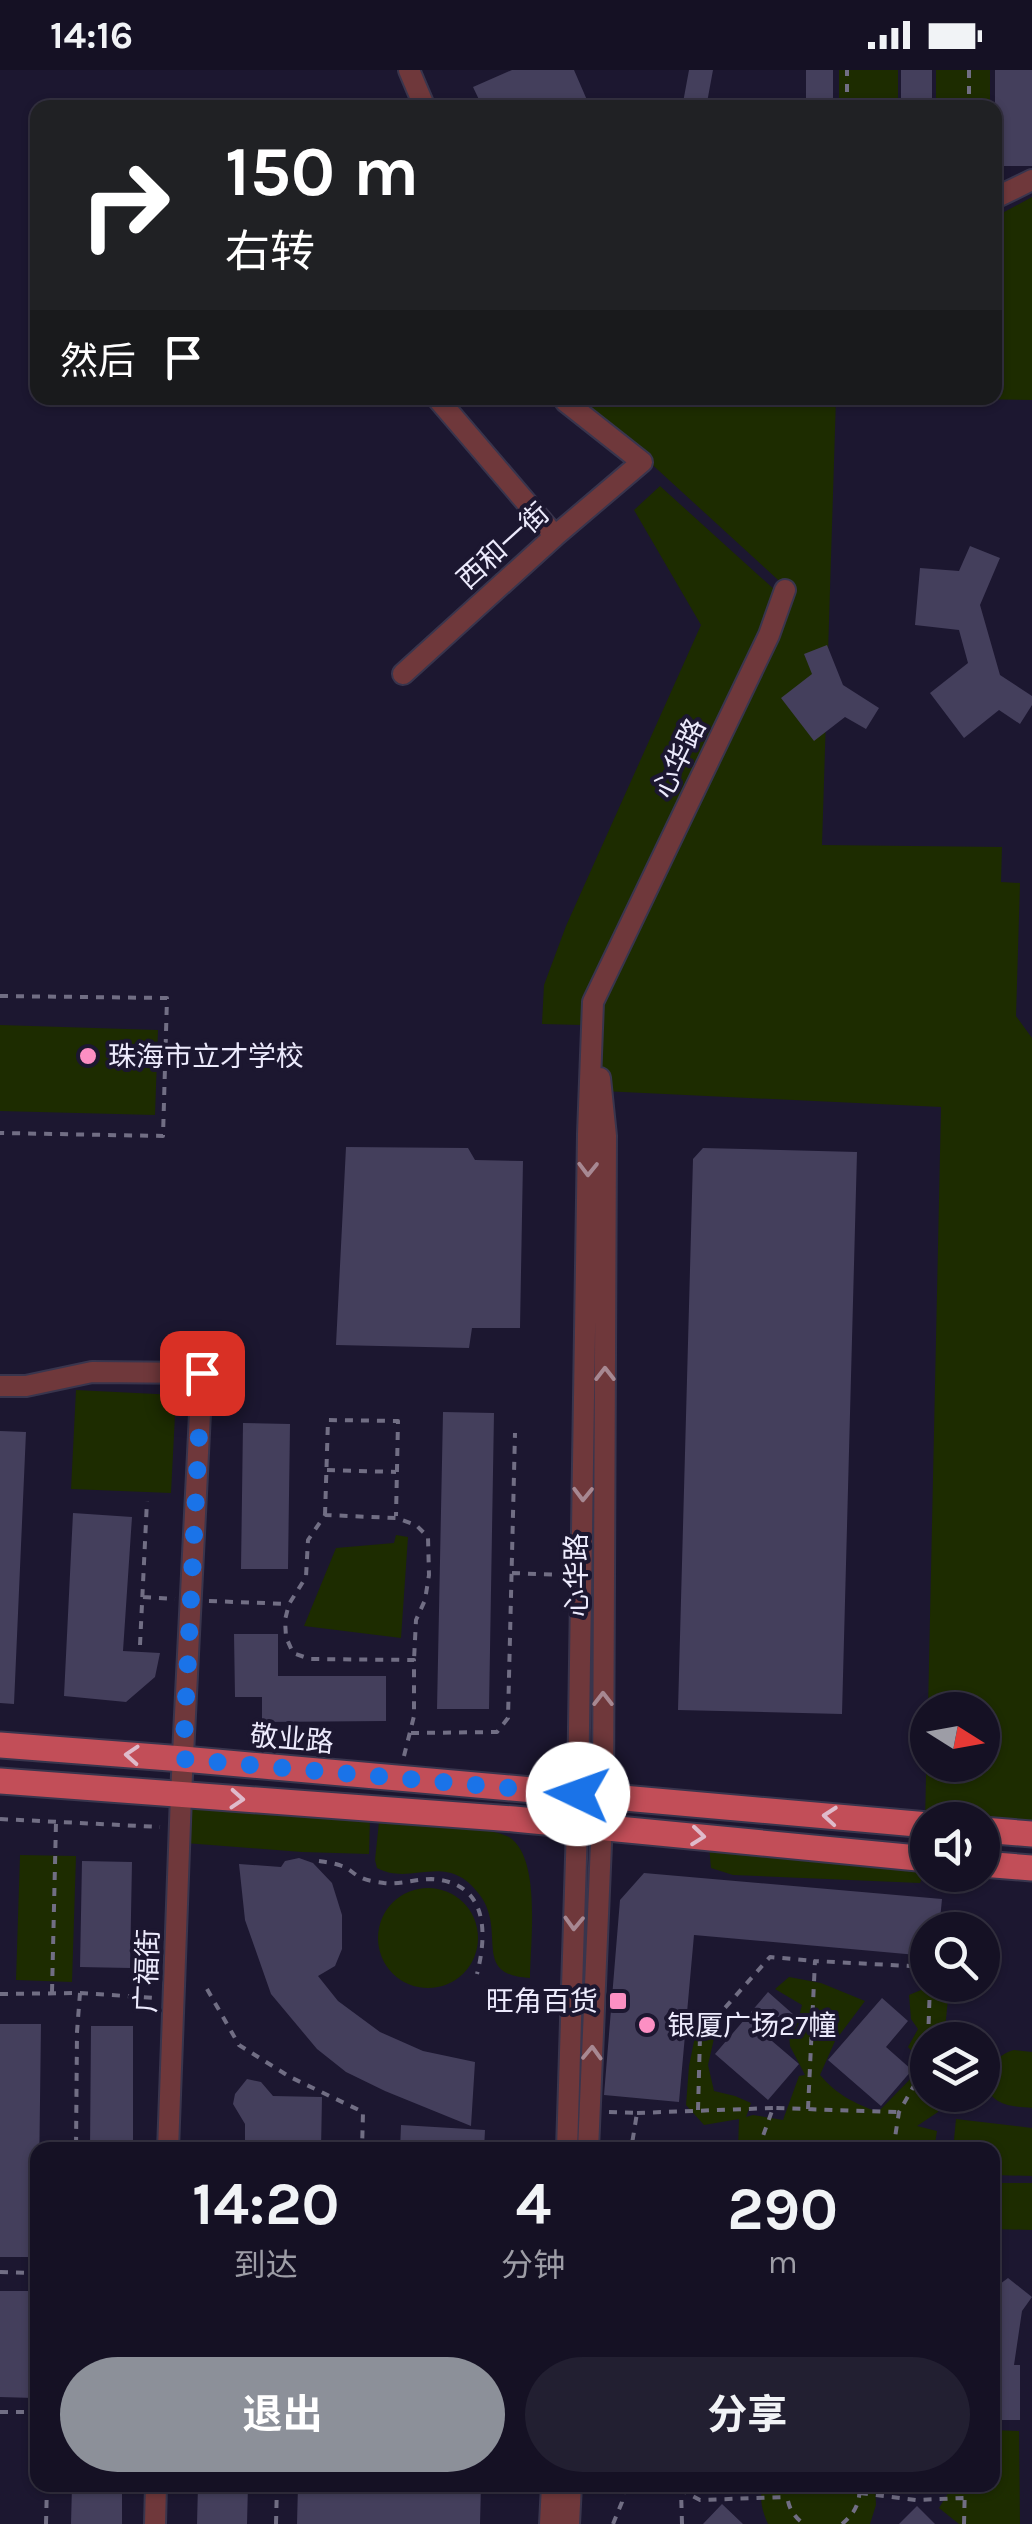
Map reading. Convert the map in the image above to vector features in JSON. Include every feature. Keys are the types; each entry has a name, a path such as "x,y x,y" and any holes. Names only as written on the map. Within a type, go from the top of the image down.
{"main road":[{"name":"敬业路","path":"0,1745 910,1823"},
{"path":"0,1782 589,1826 910,1856"},
{"path":"1000,1831 1032,1834"},
{"path":"1000,1865 1032,1868"}],"street":[{"path":"409,70 422,100"},
{"path":"1002,195 1032,180"},
{"path":"443,405 555,536"},
{"name":"西和一街","path":"402,674 642,462 570,405"},
{"name":"心华路","path":"590,1796 581,1575 593,1002 769,635 785,590"},
{"name":"心华路","path":"586,2142 579,2111 606,1136 593,1002"},
{"name":"广福街","path":"0,1386 26,1386 92,1372 202,1373 168,2142"},
{"name":"心华路","path":"569,2142 579,2111"},
{"path":"155,2524 156,2492"},
{"path":"550,2524 552,2492"},
{"path":"569,2524 571,2492"}],"path":[{"path":"847,70 847,100"},
{"path":"970,70 970,100"},
{"path":"0,996 167,998 164,1136 0,1134"},
{"path":"396,1518 398,1422 328,1420 325,1515 308,1540 306,1577 289,1604 286,1637 293,1653 310,1659 414,1660"},
{"path":"411,1732 497,1732 508,1718 515,1433"},
{"path":"328,1470 396,1472"},
{"path":"140,1645 147,1501"},
{"path":"325,1515 396,1518 416,1525 428,1537 429,1575 425,1600 416,1620 414,1716 393,1779"},
{"path":"512,1573 581,1575"},
{"path":"143,1598 289,1604"},
{"path":"0,1819 180,1828"},
{"path":"52,1994 56,1822"},
{"path":"318,1861 344,1866 363,1879 399,1884 417,1879 436,1880 468,1893 484,1924 478,1974"},
{"path":"698,2110 700,2036 770,1957 910,1967"},
{"path":"808,2109 816,1961"},
{"path":"207,1989 238,2045 290,2077 363,2112 362,2142"},
{"path":"0,1994 174,2000"},
{"path":"76,2142 80,1994"},
{"path":"894,2142 899,2112 910,2092"},
{"path":"579,2111 637,2114 773,2108 899,2112"},
{"path":"761,2142 773,2108"},
{"path":"632,2142 637,2114"},
{"path":"0,2272 30,2273"},
{"path":"0,2412 30,2412"},
{"path":"46,2524 48,2492"},
{"path":"276,2524 277,2492"},
{"path":"612,2524 624,2492"},
{"path":"682,2492 682,2524"},
{"path":"689,2492 700,2500 786,2497"},
{"path":"786,2492 790,2509 804,2524"},
{"path":"964,2492 964,2524"},
{"path":"842,2524 851,2516 860,2493 916,2500 964,2498"}],"green space":[{"path":"839,70 898,70 898,100 839,100"},
{"path":"936,70 990,70 990,100 936,100"},
{"path":"1032,197 1032,400 1002,400 1002,213"},
{"path":"579,405 836,405 822,845 1002,847 1001,882 1020,883 1016,1016 1032,1038 1032,1834 1000,1825 1000,1802 925,1802 926,1782 1000,1782 1000,1692 928,1692 941,1107 602,1091 593,1002 788,589 646,459"},
{"path":"660,486 776,591 763,630 583,999 582,1025 542,1024 544,985 566,926 701,625 634,510"},
{"path":"0,1025 158,1030 155,1115 0,1111"},
{"path":"76,1390 176,1395 171,1493 71,1489"},
{"path":"396,1535 408,1537 401,1638 304,1626 336,1548 394,1543"},
{"path":"189,1802 370,1816 369,1854 185,1843"},
{"path":"379,1822 484,1830 509,1837 526,1863 530,1882 530,1978 512,1975 495,1960 487,1908 467,1881 441,1871 403,1874 377,1868"},
{"path":"709,1846 910,1867 910,1883 733,1875 711,1868"},
{"path":"20,1855 76,1856 72,1982 16,1980"},
{"path":"428,1888 447,1892 463,1903 474,1919 478,1938 474,1957 463,1973 447,1984 428,1988 409,1984 393,1973 382,1957 378,1938 382,1919 393,1903 409,1892"},
{"path":"789,1977 821,1983 865,2001 835,2041 820,2075 846,2098 878,2112 910,2079 910,2112 938,2112 917,2126 937,2131 935,2142 738,2142 739,2119 704,2125 686,2105 697,2027 709,2026 715,2034 708,2065 714,2091 751,2103 746,2117 783,2120 799,2076 805,2075 790,2046 789,2033 802,2005 775,1989"},
{"path":"909,1995 910,2002 948,2002 946,2022 911,2019"},
{"path":"1032,2052 1032,2108 1000,2102 1000,2057 1006,2053"},
{"path":"956,2119 1032,2128 1032,2176 1000,2175 1000,2142 954,2142"},
{"path":"1000,2183 1032,2183 1032,2230 1000,2229"},
{"path":"1000,2430 1019,2431 1020,2524 959,2524 939,2508 949,2492 1000,2492"},
{"path":"875,2492 876,2505 870,2524 768,2524 761,2495"}],"building":[{"path":"512,70 574,70 587,100 479,100 473,87"},
{"path":"689,70 713,70 707,100 683,100"},
{"path":"806,70 833,70 833,100 806,100"},
{"path":"901,70 932,70 932,100 901,100"},
{"path":"995,70 1032,70 1032,166 1002,166 1002,100 995,100"},
{"path":"970,546 1000,558 980,605 1000,675 1032,696 1032,705 1020,724 999,710 964,738 930,693 968,663 959,630 915,625 920,568 959,571"},
{"path":"827,645 843,685 879,708 866,729 845,717 814,741 781,698 812,674 804,654"},
{"path":"346,1147 468,1148 475,1160 523,1161 520,1328 472,1328 469,1348 336,1345"},
{"path":"703,1148 857,1152 842,1714 678,1710 693,1159"},
{"path":"443,1412 494,1413 489,1709 437,1709"},
{"path":"243,1423 290,1424 288,1569 241,1569"},
{"path":"0,1431 26,1432 14,1704 0,1703"},
{"path":"73,1513 132,1517 123,1651 160,1653 155,1677 126,1702 64,1696"},
{"path":"234,1634 278,1634 278,1676 386,1676 386,1721 262,1722 262,1697 235,1697"},
{"path":"299,1858 313,1863 332,1883 342,1915 342,1949 335,1966 318,1976 338,2001 380,2032 423,2051 475,2062 471,2126 346,2072 317,2049 271,1994 245,1920 239,1864 281,1867 285,1861"},
{"path":"82,1861 132,1862 130,1968 80,1967"},
{"name":"银厦广场27幢","path":"644,1873 942,1899 941,1912 910,1912 910,1954 694,1935 679,2102 604,2095 620,1900"},
{"path":"768,1992 794,2015 772,2041 799,2064 768,2100 715,2054"},
{"path":"882,1998 908,2021 886,2047 910,2072 881,2106 828,2060"},
{"path":"0,2024 41,2024 39,2142 30,2142 30,2257 0,2257"},
{"path":"91,2026 133,2026 133,2142 90,2142"},
{"path":"247,2079 261,2082 273,2096 322,2097 321,2142 245,2142 245,2124 233,2104 235,2094"},
{"path":"401,2125 485,2130 484,2142 400,2142"},
{"path":"1008,2278 1032,2297 1022,2311 1014,2365 1020,2365 1020,2420 1000,2420 1000,2284"},
{"path":"0,2291 30,2291 30,2398 0,2397"},
{"path":"72,2492 122,2492 122,2524 71,2524"},
{"path":"198,2492 248,2492 247,2524 197,2524"},
{"path":"298,2492 481,2492 480,2524 297,2524"},
{"path":"722,2504 743,2524 703,2524"},
{"path":"917,2506 935,2524 899,2524"}],"place":[{"name":"珠海市立才学校","path":"88,1056"},
{"name":"旺角百货","path":"618,2001"},
{"name":"银厦广场27幢","path":"647,2025"}],"route":[{"path":"202,1373 183,1759 578,1794"}]}
